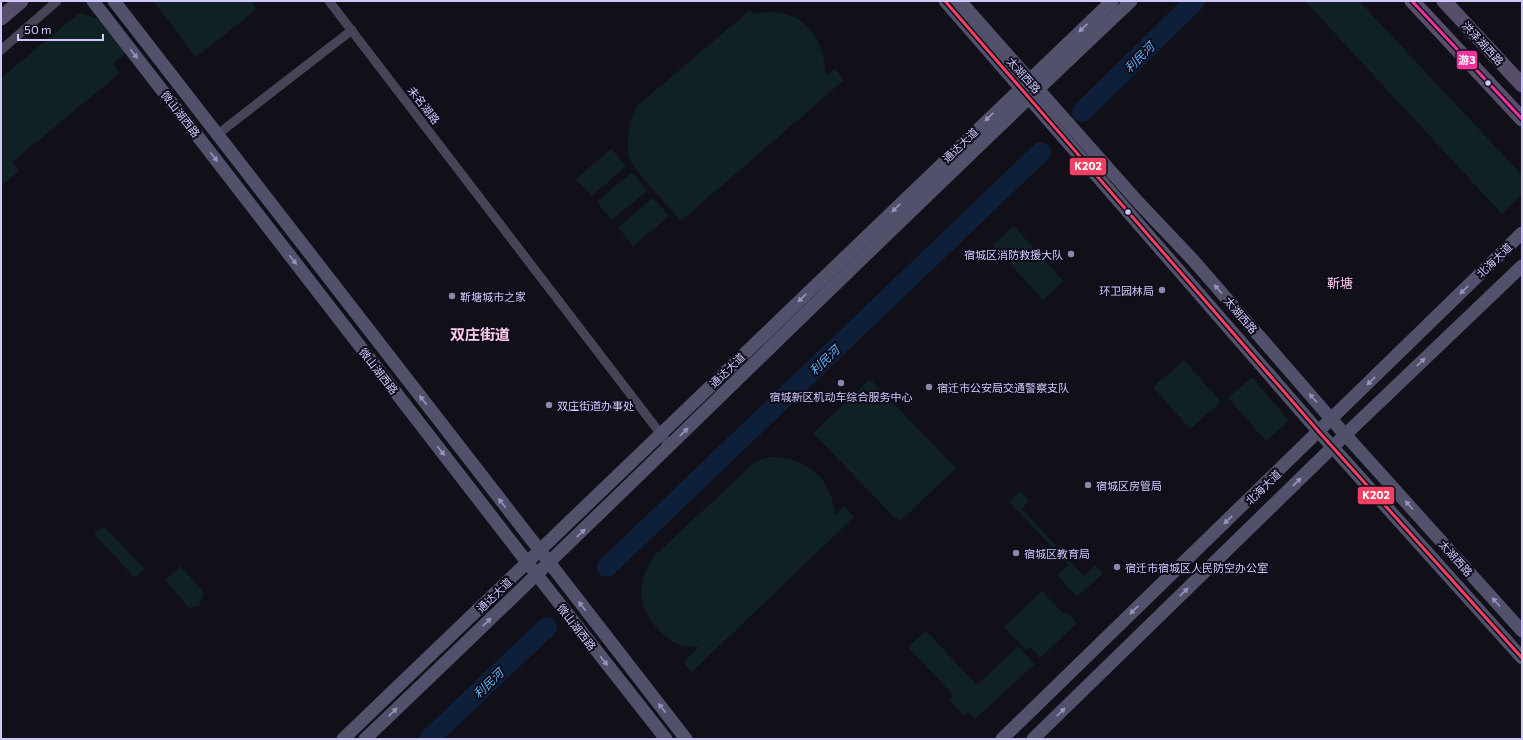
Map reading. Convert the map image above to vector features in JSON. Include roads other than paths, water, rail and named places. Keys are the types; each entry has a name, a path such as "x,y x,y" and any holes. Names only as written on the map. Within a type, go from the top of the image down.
{"main road":[{"path":"1,18 21,1"},
{"path":"1412,1 1522,118"},
{"name":"洪泽湖西路","path":"1444,1 1522,85"}],"street":[{"path":"1,50 57,1"},
{"name":"微山湖西路","path":"93,1 527,563 666,739"},
{"name":"微山湖西路","path":"114,1 686,739"},
{"name":"未名湖路","path":"329,1 670,446"},
{"name":"太湖西路","path":"945,1 1193,260 1345,435 1522,631"},
{"name":"太湖西路","path":"960,1 1029,88 1320,432 1522,658"},
{"name":"通达大道","path":"365,739 549,564 670,446 1029,88 1112,1"},
{"name":"通达大道","path":"342,739 661,434 1029,88 1131,1"},
{"path":"218,134 352,30"},
{"name":"北海大道","path":"1002,739 1519,240"},
{"name":"北海大道","path":"1033,739 1333,446 1522,266"},
{"path":"1262,487 1276,502"}],"waterway":[{"name":"利民河","path":"1082,112 1195,1"},
{"name":"利民河","path":"607,567 1041,152"},
{"name":"利民河","path":"429,739 547,627"}],"place":[{"name":"宿城区消防救援大队","path":"1071,254"},
{"name":"环卫园林局","path":"1162,290"},
{"name":"靳塘城市之家","path":"452,296"},
{"name":"宿城新区机动车综合服务中心","path":"841,383"},
{"name":"宿迁市公安局交通警察支队","path":"929,387"},
{"name":"双庄街道办事处","path":"549,405"},
{"name":"宿城区房管局","path":"1088,485"},
{"name":"宿城区教育局","path":"1016,553"},
{"name":"宿迁市宿城区人民防空办公室","path":"1117,567"}],"district":[{"name":"靳塘","path":"1340,283"},
{"name":"双庄街道","path":"480,334"}]}
